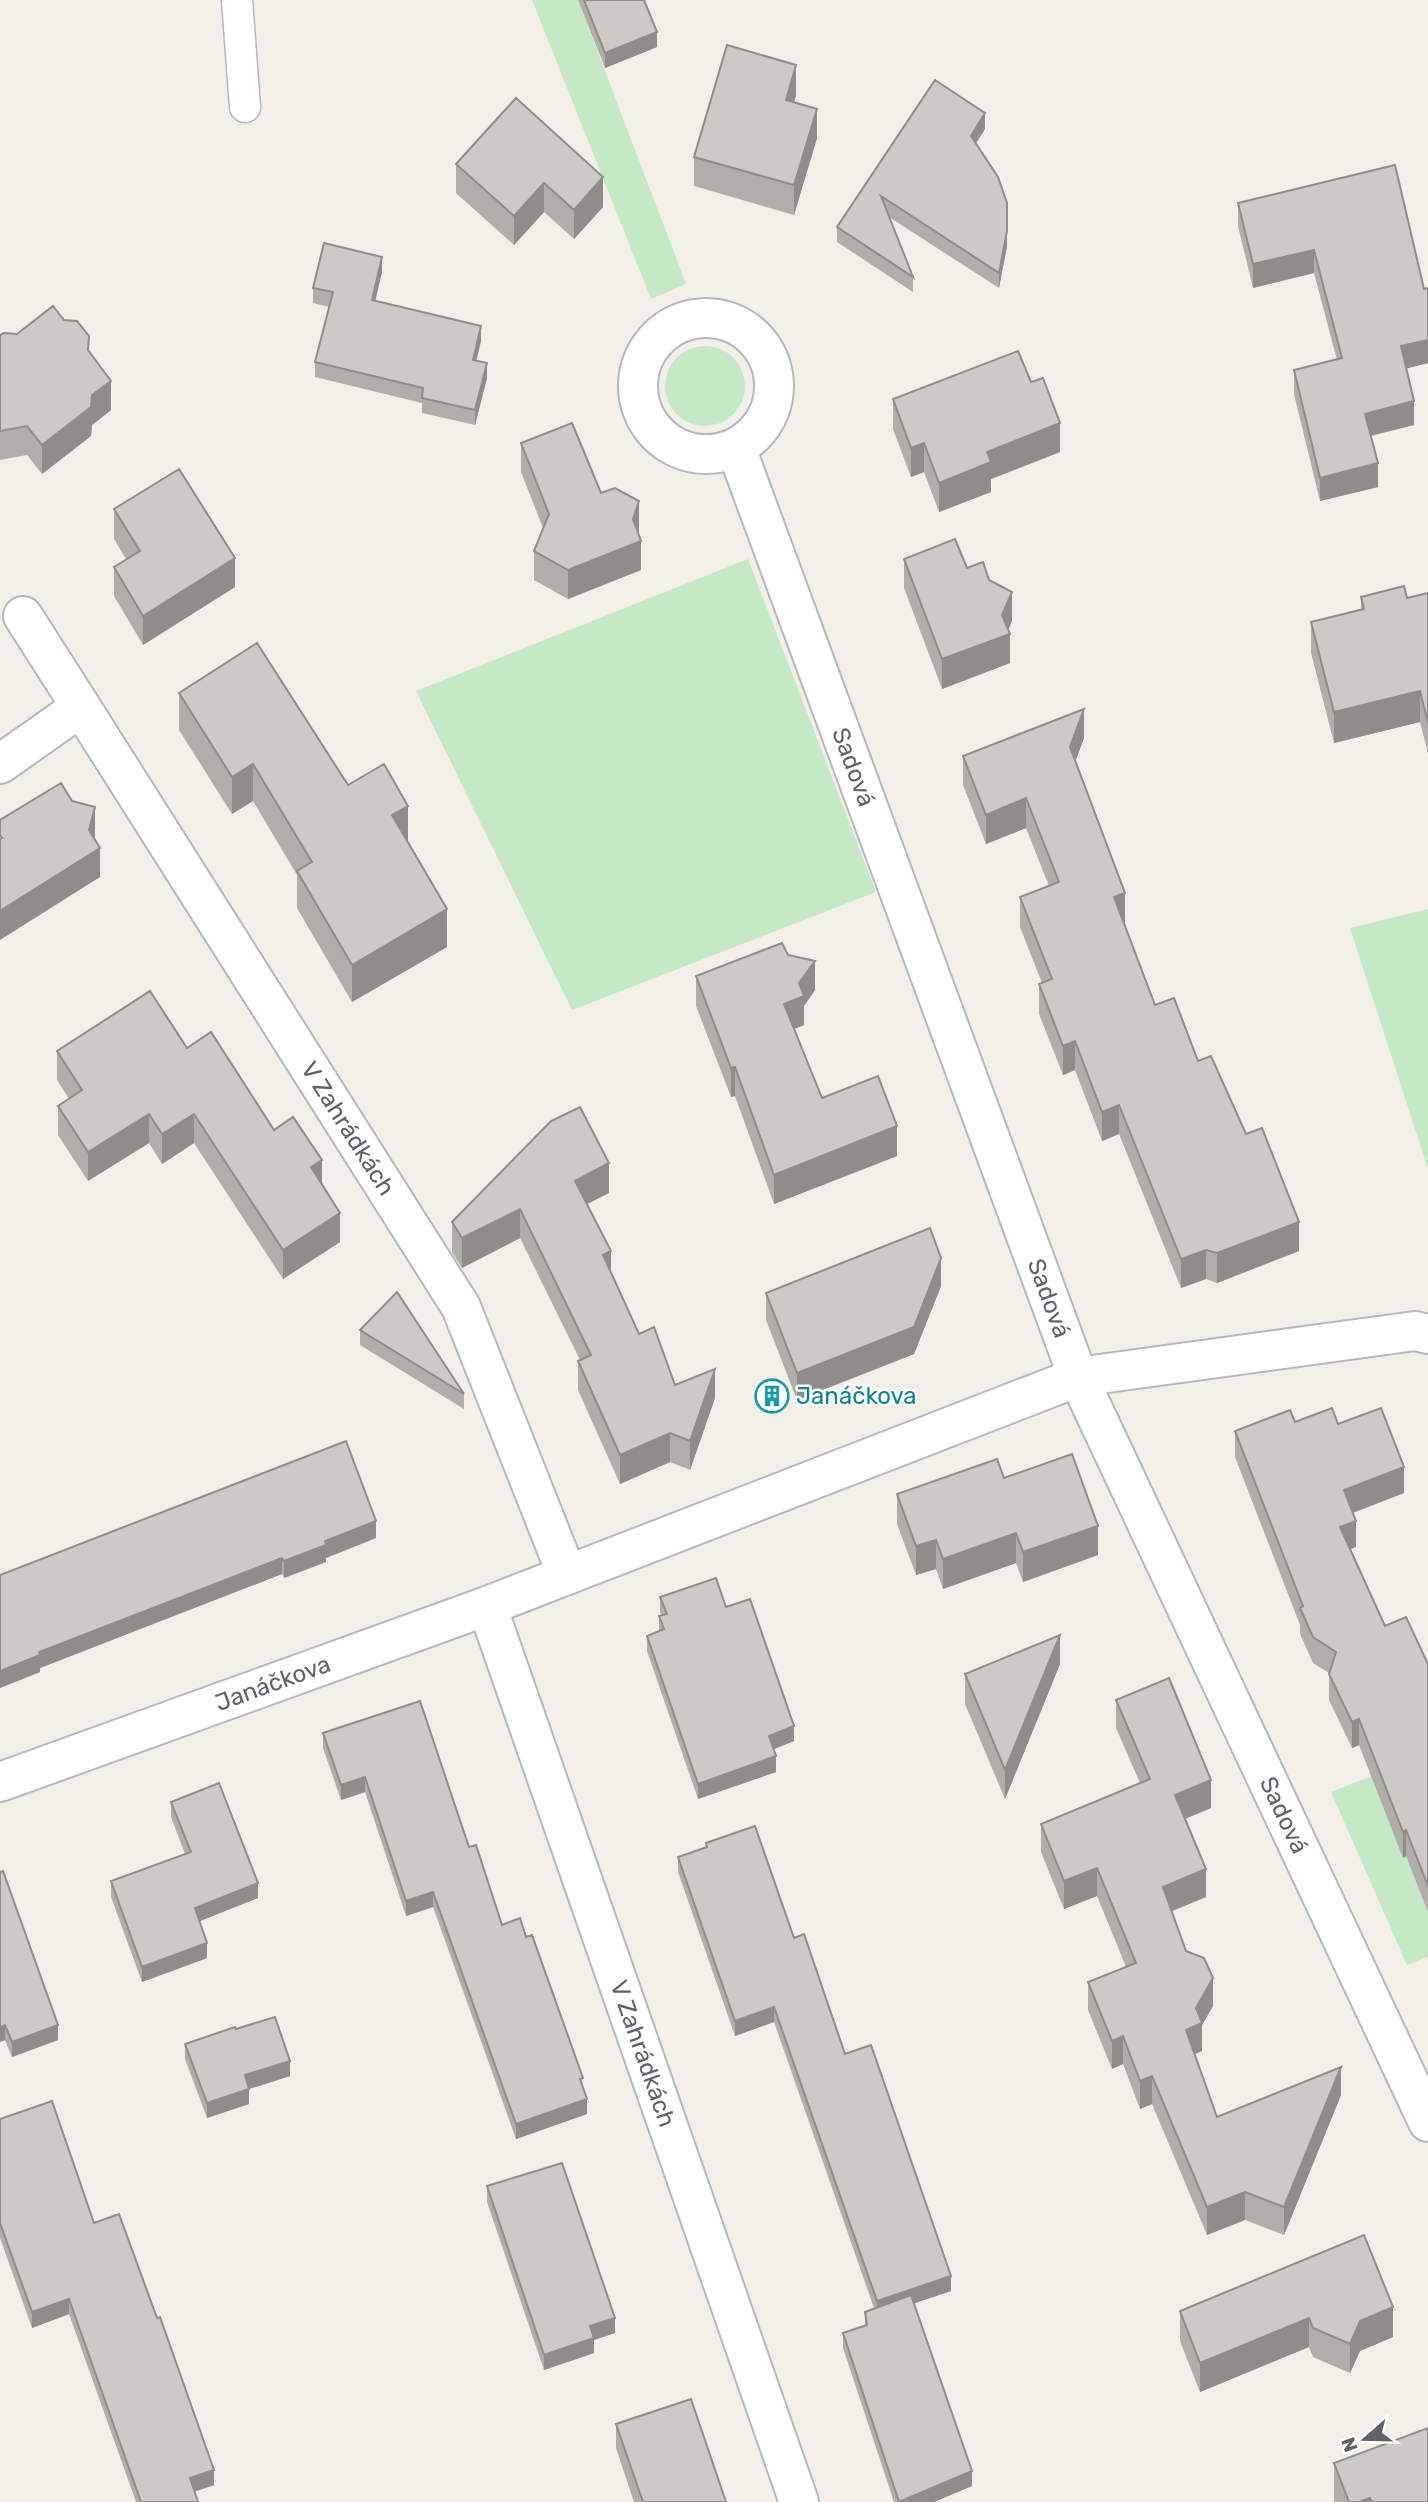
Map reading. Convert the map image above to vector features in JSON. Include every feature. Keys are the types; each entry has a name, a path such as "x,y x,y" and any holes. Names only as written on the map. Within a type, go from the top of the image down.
{"street":[{"name":"Sadová","path":"736,448 1078,1377 1428,2122"},
{"name":"V Zahrádkách","path":"23,616 461,1307 567,1575"},
{"path":"0,764 81,707"},
{"name":"Janáčkova","path":"0,1782 487,1606 1078,1377 1415,1331 1428,1334"},
{"name":"V Zahrádkách","path":"487,1606 799,2502"}],"lane":[{"path":"237,0 246,107"}],"green space":[{"path":"532,0 578,0 686,284 651,299"},
{"path":"697,346 713,346 734,357 745,378 745,394 734,415 713,426 697,426 683,420 671,408 665,394 665,378 671,364 683,352"},
{"path":"748,559 876,892 572,1010 416,691"},
{"path":"1428,909 1428,1169 1350,928"},
{"path":"1428,1754 1428,1957 1407,1965 1331,1792"}],"building":[{"path":"584,0 644,0 657,32 605,53"},
{"path":"727,45 796,65 786,100 817,109 794,185 694,157"},
{"path":"935,80 985,113 971,136 998,177 1007,203 1007,231 999,273 881,196 913,277 837,227"},
{"path":"516,98 603,177 574,210 544,183 514,216 456,164"},
{"path":"1395,165 1424,289 1428,288 1428,340 1401,346 1414,401 1365,414 1378,463 1320,478 1294,370 1342,358 1314,250 1253,264 1238,203"},
{"path":"324,243 382,257 372,300 481,326 473,360 487,363 475,410 422,398 423,388 315,362 333,292 313,288"},
{"path":"53,306 64,320 77,321 89,336 88,350 111,381 92,395 91,407 42,445 27,426 0,431 0,335 17,334"},
{"path":"1018,351 1031,382 1043,378 1060,423 987,452 991,462 939,483 924,443 911,448 893,399"},
{"path":"572,423 601,493 615,488 639,501 633,519 641,541 568,570 534,551 549,514 521,443"},
{"path":"179,469 235,558 143,616 114,567 140,551 114,509"},
{"path":"955,539 967,568 983,562 989,580 1012,592 1002,615 1010,634 942,659 904,559"},
{"path":"1404,586 1407,598 1428,593 1428,723 1420,691 1334,712 1311,622 1364,609 1361,597"},
{"path":"257,643 348,785 384,764 408,806 392,815 447,909 352,965 297,871 312,862 253,764 232,777 179,693"},
{"path":"1084,709 1070,747 1125,893 1114,897 1155,1005 1174,998 1198,1061 1211,1056 1246,1134 1262,1128 1299,1222 1217,1253 1206,1250 1181,1259 1119,1105 1102,1112 1075,1041 1063,1046 1039,984 1052,979 1020,897 1059,882 1026,798 986,815 963,756"},
{"path":"61,783 72,801 95,807 89,830 100,848 0,911 0,820"},
{"path":"782,943 788,955 815,961 799,983 804,996 784,1004 822,1098 878,1076 897,1126 774,1175 735,1067 731,1068 696,976"},
{"path":"150,991 187,1048 211,1032 274,1130 293,1117 322,1160 311,1167 340,1213 283,1250 194,1114 162,1134 149,1114 88,1152 58,1106 82,1090 57,1051"},
{"path":"580,1107 609,1163 575,1181 611,1251 603,1255 639,1334 654,1327 675,1385 715,1369 690,1441 670,1433 620,1455 578,1361 591,1355 520,1209 462,1238 452,1222 551,1121"},
{"path":"930,1228 941,1258 914,1327 797,1373 766,1293"},
{"path":"397,1292 464,1394 360,1330"},
{"path":"1332,1408 1338,1424 1381,1408 1404,1467 1344,1490 1356,1521 1340,1527 1385,1626 1406,1617 1428,1664 1428,1886 1406,1830 1403,1832 1359,1719 1352,1722 1329,1674 1336,1652 1313,1637 1300,1608 1303,1606 1235,1431 1290,1410 1295,1422"},
{"path":"346,1441 376,1521 325,1541 326,1545 284,1561 282,1558 39,1652 40,1655 0,1671 0,1575"},
{"path":"1072,1454 1098,1526 1023,1552 1016,1533 943,1559 936,1540 916,1546 897,1494 997,1459 1004,1478"},
{"path":"716,1578 726,1607 750,1599 794,1726 769,1736 776,1756 698,1784 647,1636 664,1629 659,1616 667,1614 660,1597"},
{"path":"1060,1635 1005,1770 965,1674"},
{"path":"1169,1678 1211,1780 1175,1795 1206,1869 1163,1887 1186,1951 1204,1958 1213,1978 1196,2008 1202,2023 1186,2030 1217,2117 1341,2067 1284,2207 1245,2192 1207,2207 1152,2076 1140,2081 1123,2036 1112,2041 1088,1982 1136,1963 1097,1868 1064,1881 1041,1824 1150,1779 1116,1700"},
{"path":"420,1701 469,1847 476,1845 502,1925 520,1918 526,1937 532,1935 583,2078 580,2079 587,2099 516,2124 433,1892 406,1901 365,1777 341,1785 323,1733"},
{"path":"219,1783 258,1883 195,1908 207,1943 142,1967 111,1881 191,1852 171,1802"},
{"path":"755,1826 794,1938 804,1934 845,2054 871,2045 951,2276 877,2301 774,2007 735,2021 678,1857 707,1847 706,1843"},
{"path":"3,1871 58,2025 12,2042 5,2025 0,2027 0,1872"},
{"path":"275,2017 290,2061 245,2075 249,2089 207,2103 185,2044"},
{"path":"52,2101 94,2223 119,2214 157,2318 160,2317 214,2470 190,2478 198,2502 141,2502 69,2299 32,2312 0,2223 0,2119"},
{"path":"562,2163 615,2318 590,2326 594,2338 544,2355 487,2186"},
{"path":"1364,2235 1393,2307 1360,2321 1350,2344 1313,2328 1309,2318 1200,2363 1180,2311"},
{"path":"911,2295 972,2471 899,2502 843,2333 867,2325 865,2312"},
{"path":"691,2399 726,2502 643,2502 616,2424"},
{"path":"1428,2428 1428,2502 1372,2502 1370,2498 1349,2502 1334,2463"}],"place":[{"name":"Janáčkova","path":"772,1396"}]}
